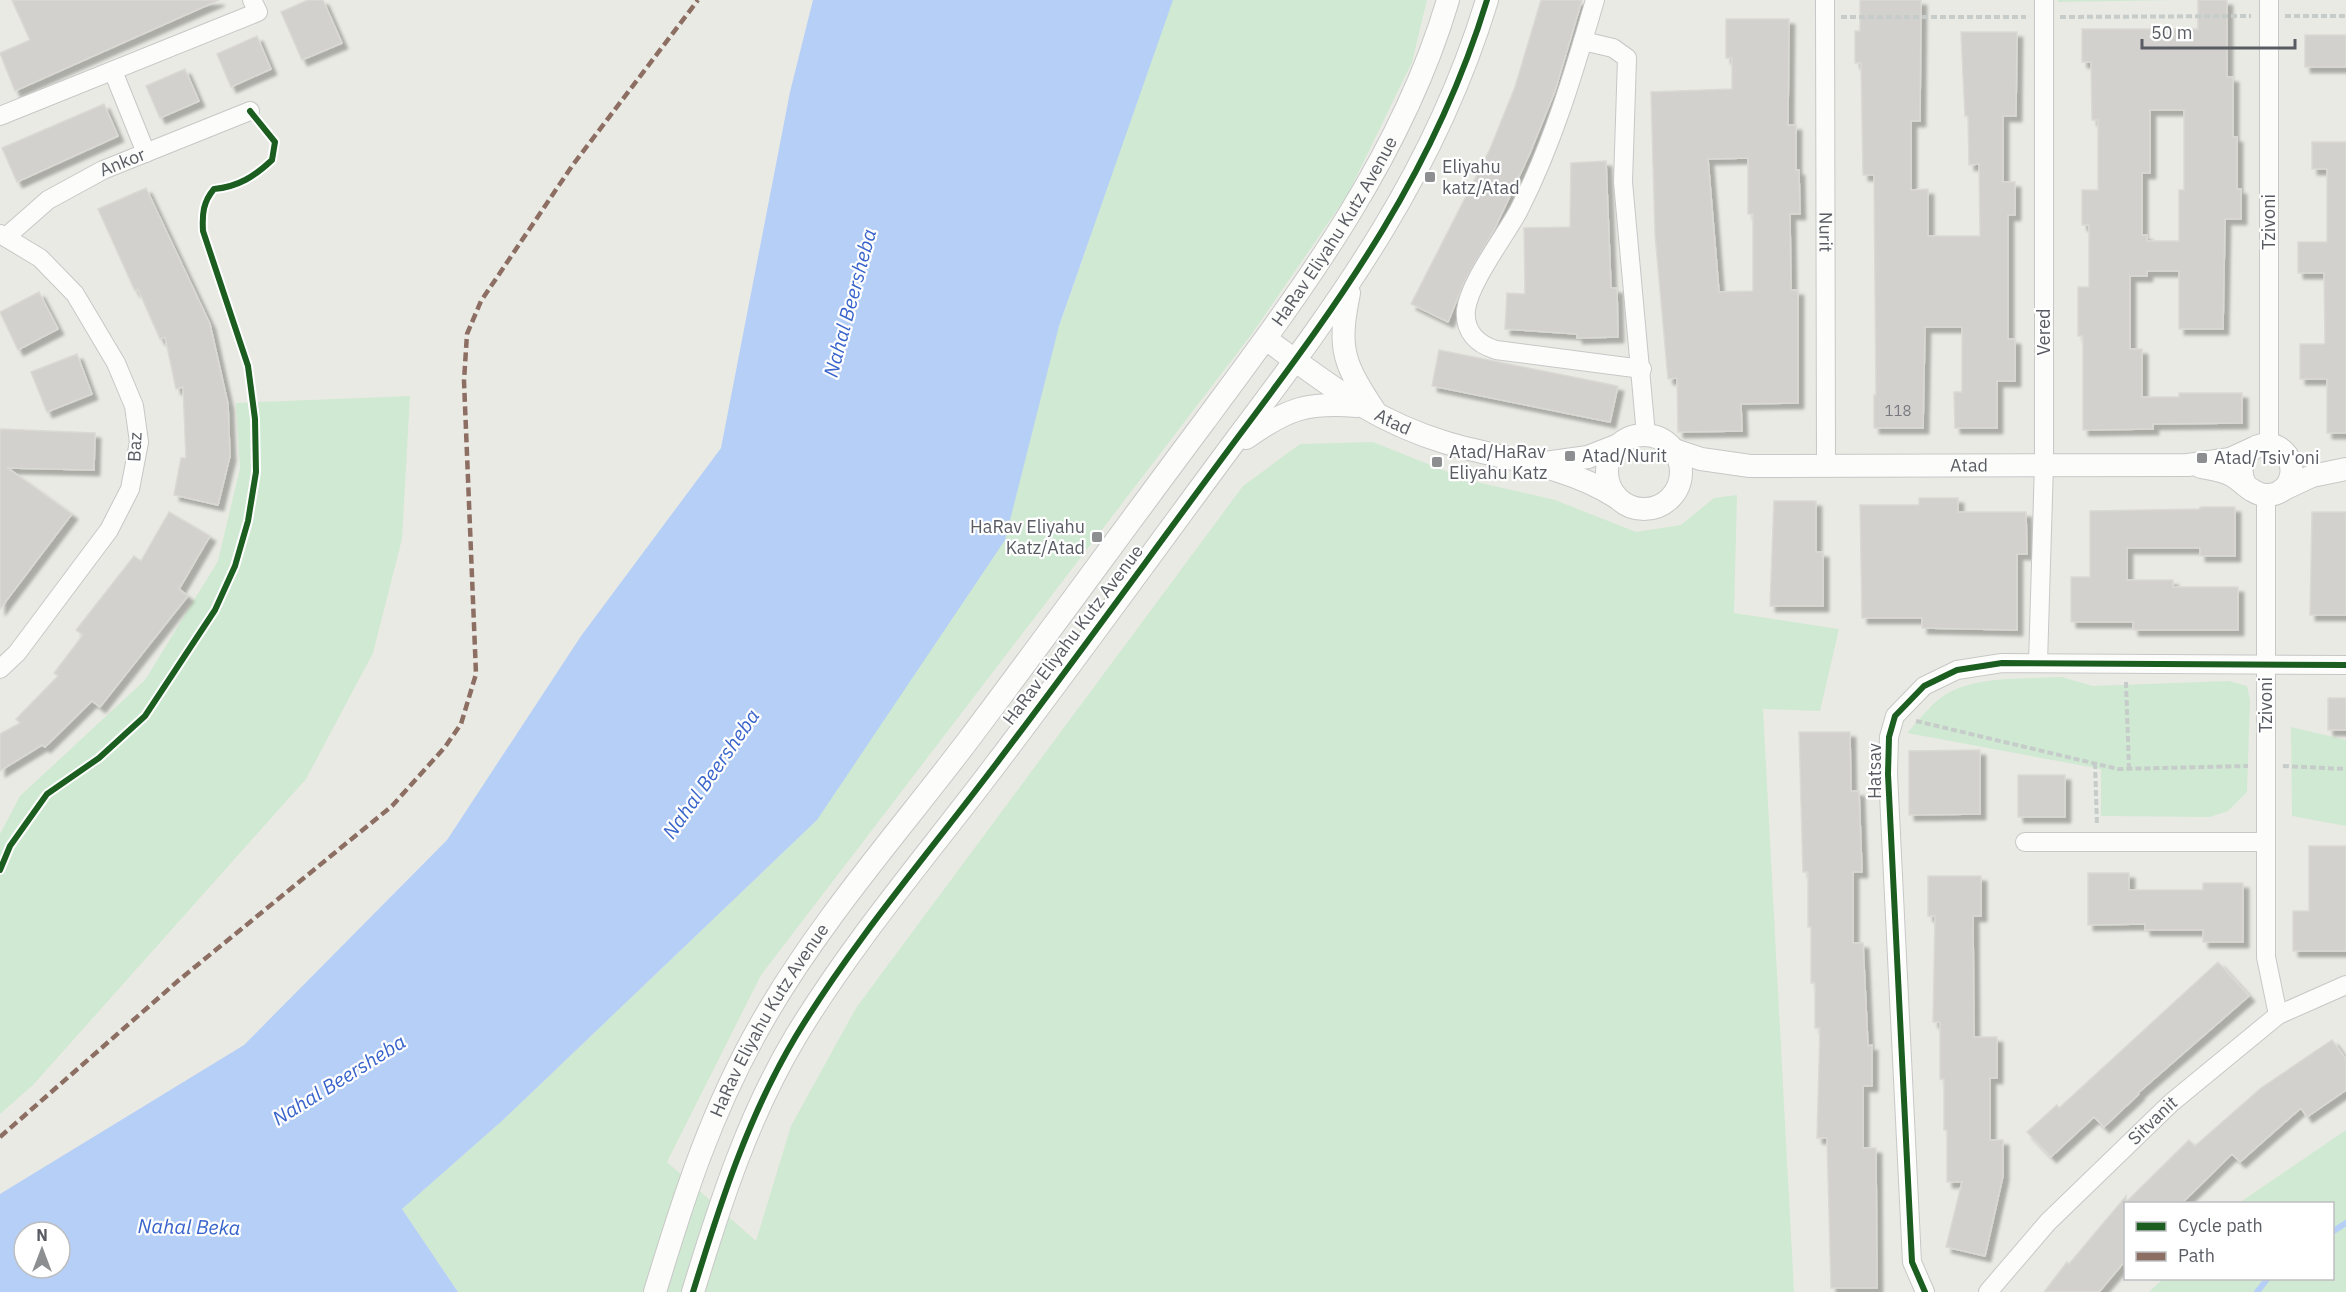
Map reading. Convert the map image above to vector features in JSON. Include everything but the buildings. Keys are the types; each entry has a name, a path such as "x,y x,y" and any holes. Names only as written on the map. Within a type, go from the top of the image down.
{"street":[{"path":"0,116 258,12 252,0"},
{"name":"HaRav Eliyahu Kutz Avenue","path":"655,1292 700,1148 763,1020 854,888 967,741 1306,284 1363,195 1402,120 1434,49 1448,0"},
{"name":"HaRav Eliyahu Kutz Avenue","path":"693,1292 735,1161 795,1038 884,910 997,764 1351,282 1395,213 1436,135 1468,62 1487,0"},
{"path":"1595,0 1559,122 1519,210 1468,299 1467,325 1475,340 1496,350 1642,369"},
{"name":"Vered","path":"2038,663 2044,464 2044,8"},
{"name":"Tzivoni","path":"2268,448 2269,8"},
{"name":"Nurit","path":"1825,9 1826,465"},
{"path":"1583,41 1613,48 1627,58 1623,182 1647,435"},
{"path":"114,70 146,153"},
{"name":"Ankor","path":"4,235 48,200 103,170 250,111"},
{"name":"Baz","path":"0,669 17,653 109,530 130,489 139,442 134,406 116,363 75,294 40,258 4,235"},
{"path":"1351,282 1343,323 1343,348 1349,371 1370,411"},
{"name":"Atad","path":"1266,339 1324,384 1370,411 1446,443 1537,463 1580,477 1616,497"},
{"path":"1230,449 1270,421 1296,408 1328,404 1370,411"},
{"path":"1635,435 1647,435 1657,437 1674,450 1681,472 1674,494 1665,502 1649,508 1631,507 1616,497 1606,475 1609,457 1616,446 1635,435"},
{"name":"Atad","path":"1537,463 1588,457 1616,446"},
{"path":"2265,490 2241,470 2245,454 2268,448 2309,462 2346,468"},
{"path":"2265,490 2292,476 2292,467 2268,448"},
{"name":"Atad","path":"1674,450 1709,461 1750,466 2188,465 2230,459 2268,448"},
{"name":"Atad","path":"2188,465 2217,470 2265,490"},
{"name":"Atad","path":"1674,494 1704,474 1750,466"},
{"path":"2265,490 2346,468"},
{"name":"Tzivoni","path":"2265,490 2266,957 2278,1015"},
{"path":"1895,716 1924,686 1957,670 2002,663 2346,665"},
{"name":"Hatsav","path":"1895,716 1889,737 1888,774 1912,1262 1925,1292"},
{"path":"2025,842 2266,842"},
{"name":"Sitvanit","path":"1988,1292 2048,1222 2171,1103 2278,1015 2346,985"}],"path":[{"path":"1825,9 2269,8 2346,16"},
{"path":"2125,664 2129,769"},
{"path":"1895,716 2118,769 2266,766 2346,769"},
{"path":"2095,763 2097,842"}],"green space":[{"path":"1160,0 1427,0 1412,62 1348,194 1251,335 761,975 667,1162 756,1241 791,1126 856,1008 1243,486 1300,444 1373,442 1468,480 1555,500 1636,532 1681,525 1714,498 1737,495 1734,613 1839,629 1820,711 1763,709 1794,1292 458,1292 402,1209 503,1120 817,820 1059,326 1087,246"},
{"path":"2058,0 2178,0 2058,2"},
{"path":"410,396 402,539 373,653 306,779 33,1085 0,1114 0,834 20,796 145,680 218,561 240,468 236,403"},
{"path":"2062,677 2093,686 2229,681 2247,686 2250,700 2247,792 2228,811 2210,817 2101,816 2101,769 1907,733 1935,702 1956,689 1994,680"},
{"path":"2291,727 2346,740 2346,826 2292,816"},
{"path":"2346,1130 2346,1292 2149,1292 2162,1280 2334,1280 2334,1202 2240,1202"}],"water":[{"name":"Nahal Beersheba","path":"813,0 1173,0 1059,326 1005,540 817,820 503,1120 402,1209 458,1292 0,1292 0,1194 244,1045 447,840 581,636 721,448 790,92"}],"waterway":[{"name":"Nahal Beka","path":"2334,1231 2346,1223"},
{"name":"Nahal Beka","path":"2257,1292 2266,1280"}],"marked path":[{"path":"0,1137 179,980 392,806 445,747 461,724 476,674 464,381 467,334 481,301 572,166 698,0"}],"cycle path":[{"path":"693,1292 725,1193 749,1129 779,1066 818,1000 867,931 1057,683 1277,385 1350,282 1383,230 1441,121 1466,62 1487,0"},
{"path":"0,870 10,846 47,794 99,758 145,716 215,610 235,566 248,521 256,472 255,419 248,366 203,231 203,219 205,204 214,189 246,180 272,160 275,142 250,111"},
{"path":"1925,1292 1912,1262 1888,774 1889,737 1895,716 1924,686 1957,670 2002,663 2346,665"}],"place":[{"name":"Eliyahu katz/Atad","path":"1430,177"},
{"name":"Atad/Nurit","path":"1570,456"},
{"name":"Atad/Tsiv'oni","path":"2202,458"},
{"name":"Atad/HaRav Eliyahu Katz","path":"1437,462"},
{"name":"HaRav Eliyahu Katz/Atad","path":"1097,537"}]}
